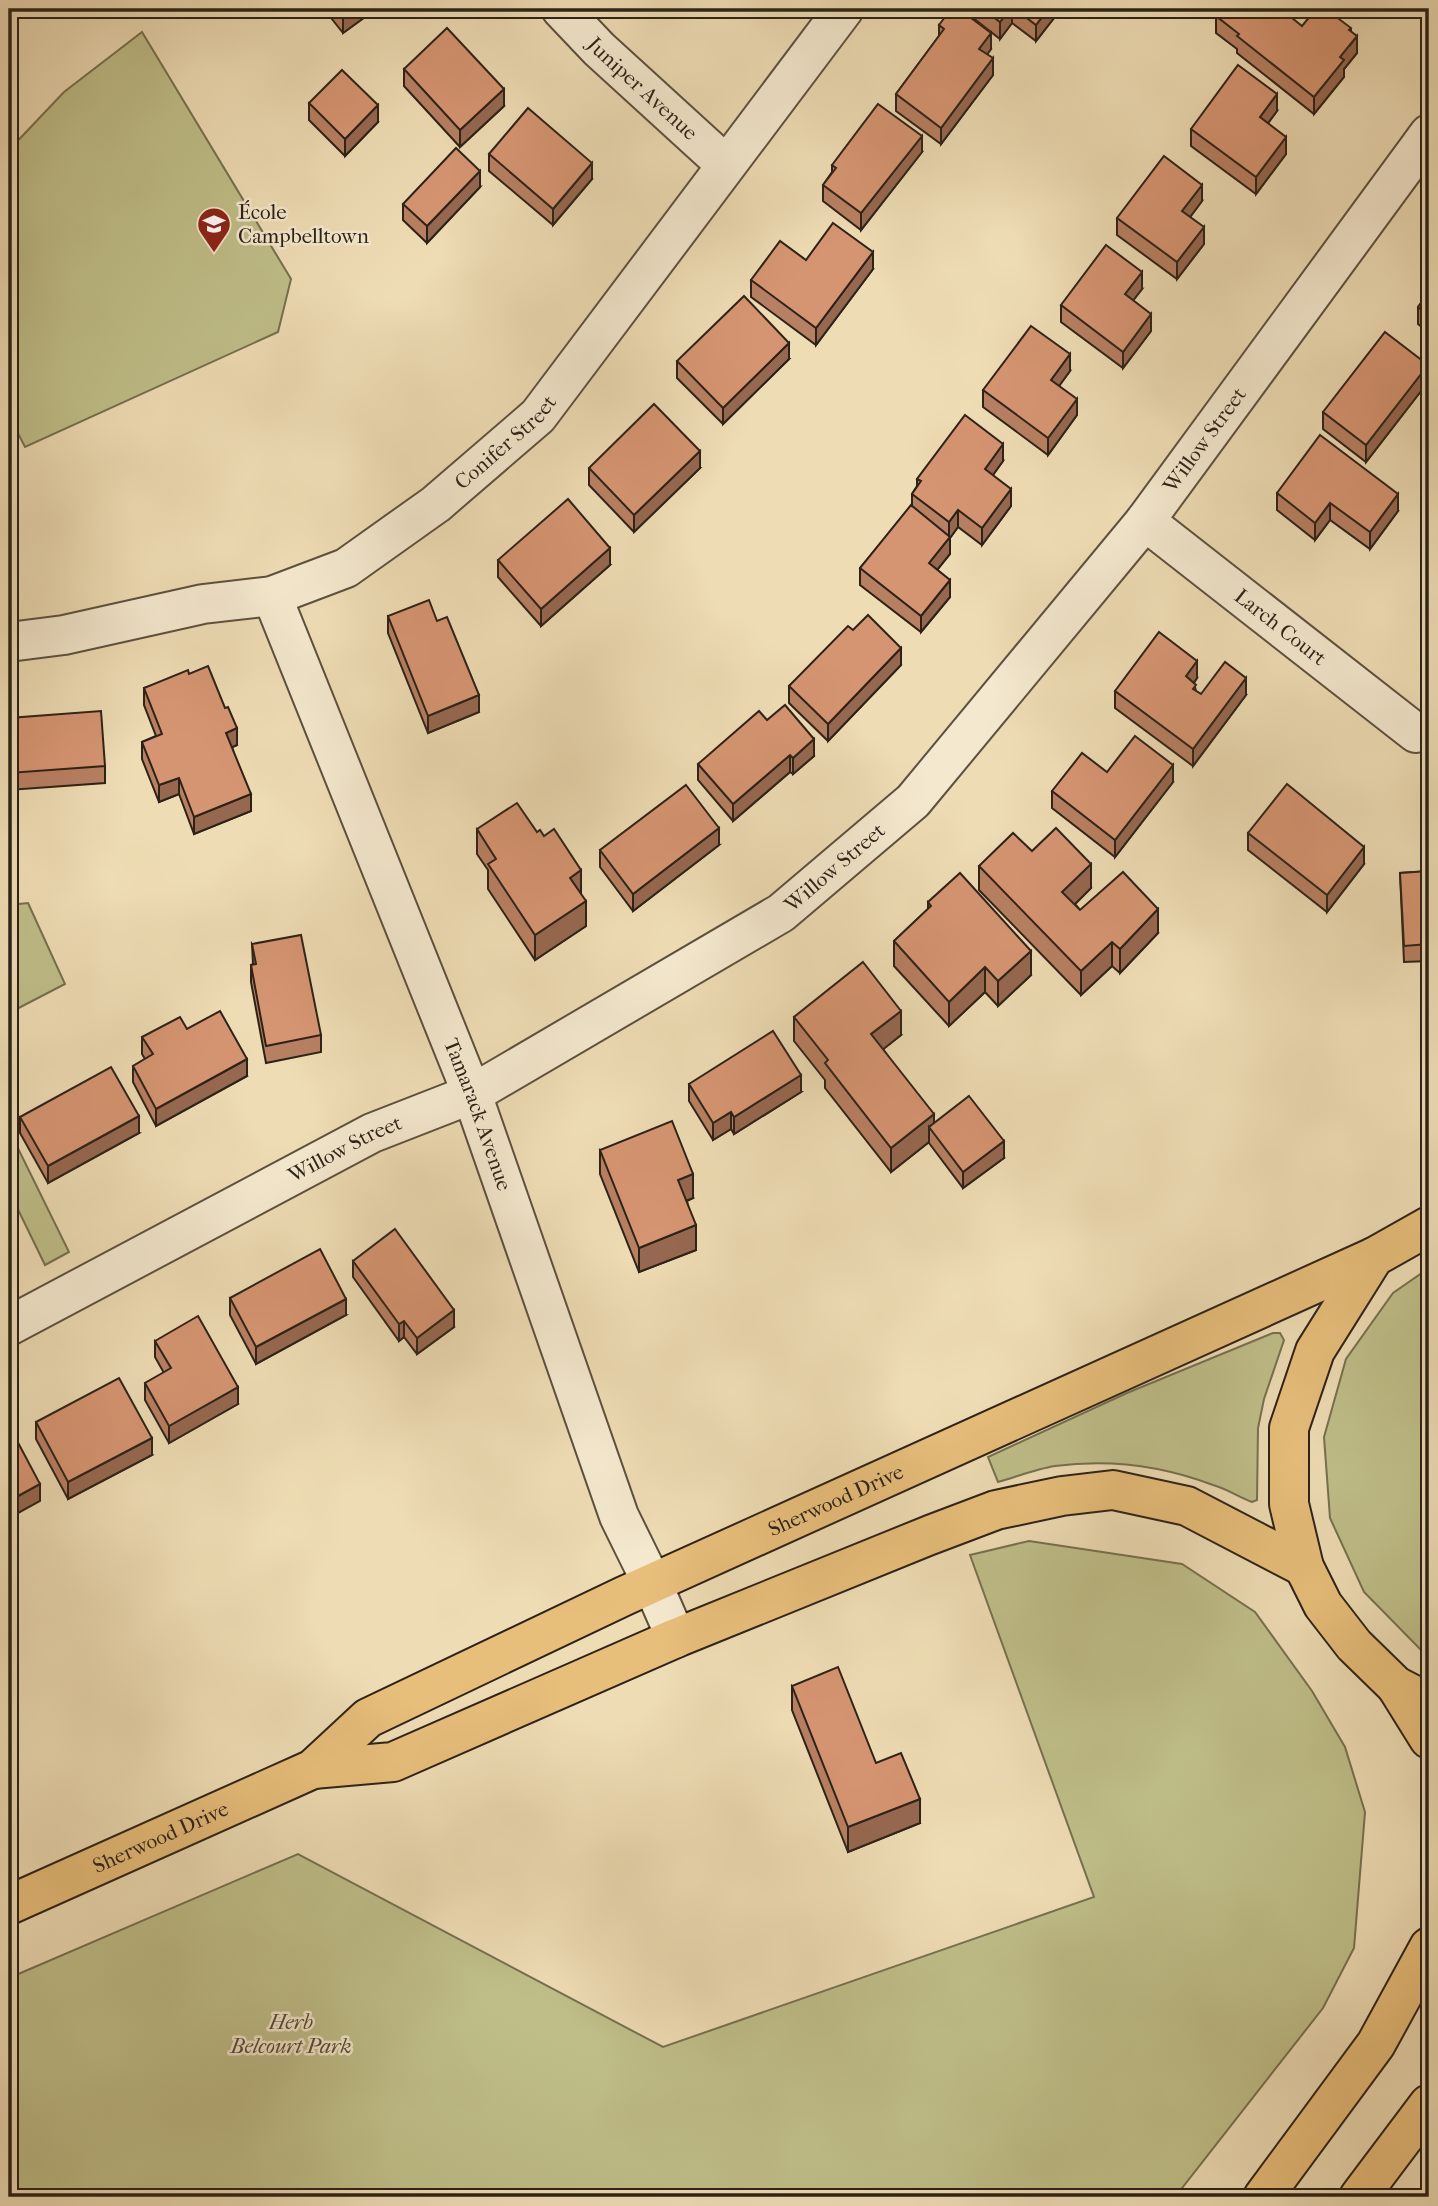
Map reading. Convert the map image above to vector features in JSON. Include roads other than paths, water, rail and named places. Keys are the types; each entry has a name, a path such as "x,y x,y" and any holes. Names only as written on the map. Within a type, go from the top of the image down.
{"main road":[{"name":"Sherwood Drive","path":"9,1905 313,1769 368,1718 653,1583 1374,1257 1429,1226"},
{"path":"1374,1257 1315,1351 1289,1428 1289,1503 1304,1567 1323,1605 1354,1645 1413,1695 1429,1739"},
{"name":"Sherwood Drive","path":"313,1769 393,1762 676,1638 996,1510 1062,1496 1113,1490 1187,1506 1304,1567"},
{"path":"1263,2197 1376,2044 1429,1947"},
{"path":"1359,2197 1429,2104"}],"street":[{"name":"Juniper Avenue","path":"561,9 599,49 725,164"},
{"name":"Conifer Street","path":"9,642 64,635 203,604 272,596 346,568 436,504 538,416 844,9"},
{"name":"Willow Street","path":"9,1326 372,1132 472,1094 780,913 913,801 1144,522 1429,134"},
{"name":"Larch Court","path":"1144,522 1416,733"},
{"name":"Tamarack Avenue","path":"272,596 472,1094 619,1516 653,1583 676,1638"}],"place":[{"name":"École Campbelltown","path":"214,254"}],"park label":[{"name":"Herb Belcourt Park","path":"291,2034"}]}
